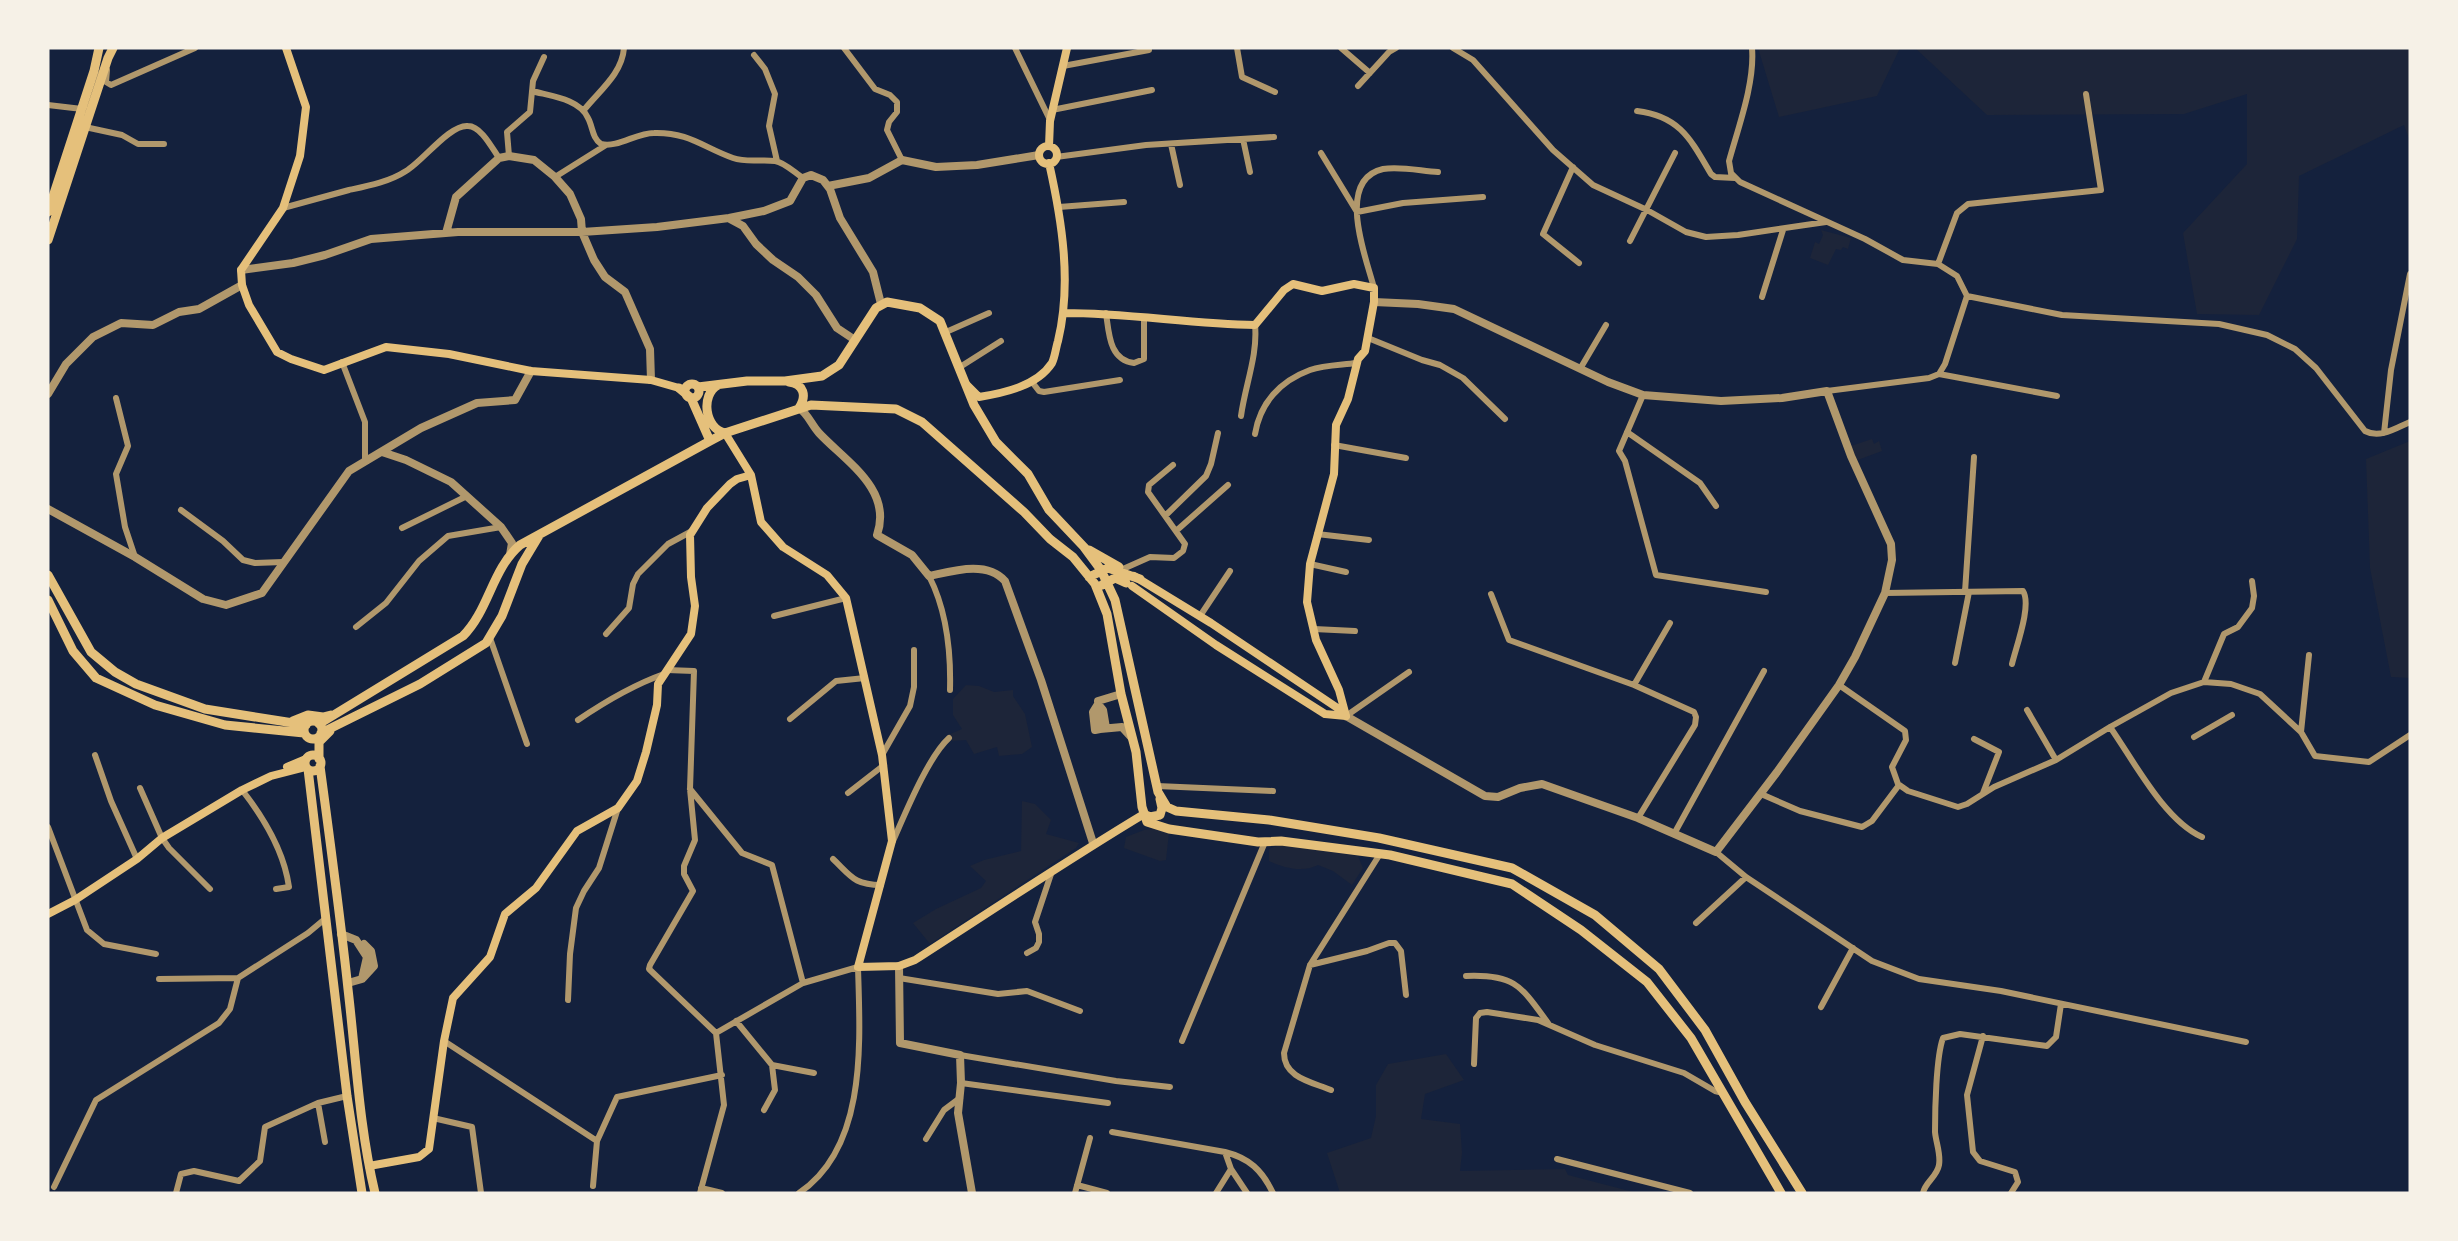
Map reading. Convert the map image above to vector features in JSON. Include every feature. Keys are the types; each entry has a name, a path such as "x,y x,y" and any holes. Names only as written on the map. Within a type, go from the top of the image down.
{"main road":[{"path":"48,212 82,109 99,48 103,52 111,51 48,240"},
{"path":"286,48 306,107 300,156 283,208 242,270 242,285 249,305 277,352 324,370 386,347 449,354 531,371 651,380 684,390 691,398 697,396 698,387 720,384 747,381 811,378 839,365 866,320 881,304 887,302 920,308 940,321 981,416 996,442 1028,474 1049,510 1077,539 1101,570 1109,585 1115,600 1139,701 1162,812 1153,817 1144,814 1093,843 1051,874 915,960 899,966 858,967 892,841 884,765 865,678 846,598 827,575 783,547 761,522 750,476 725,434 715,428 706,408 710,392 720,384"},
{"path":"1049,146 1050,121 1067,48"},
{"path":"1049,146 1042,148 1039,155 1044,162 1053,160"},
{"path":"967,385 979,398 989,396 1032,382 1052,362 1065,313 1059,207 1053,160 1056,151 1049,146"},
{"path":"1065,313 1106,313 1206,324 1255,325 1284,290 1293,284 1322,291 1354,284 1374,288 1374,302 1365,351 1356,363 1348,399 1336,425 1334,474 1310,564 1307,602 1314,629 1339,690 1346,716"},
{"path":"785,381 796,384 803,392 803,401 799,408"},
{"path":"684,390 694,402 710,441"},
{"path":"981,416 983,405 989,396"},
{"path":"362,1193 347,1096 326,918 312,761 313,732 334,714 463,636 475,624 500,569 520,545 710,441 811,405 903,411 922,422 1073,557 1092,580 1107,614 1121,694 1136,752 1147,822 1213,836 1380,854 1512,884 1581,930 1647,982 1691,1038 1781,1193"},
{"path":"369,1166 419,1157 429,1149 444,1041 453,998 490,957 505,914 536,888 578,831 618,808 637,781 657,705 658,684 690,639 692,630 695,606 690,541 692,530 707,508 730,484 737,479 750,476"},
{"path":"48,600 73,651 96,678 155,705 225,725 292,734 313,732 358,716 475,652 490,638 502,616 522,564 540,534"},
{"path":"1063,549 1071,551 1076,549 1079,545 1077,539"},
{"path":"1084,548 1200,616 1339,709 1346,716"},
{"path":"1092,580 1101,570 1111,568 1140,579"},
{"path":"48,575 91,652 115,672 136,684 205,709 287,722 313,732"},
{"path":"1092,580 1101,585 1129,584 1216,645 1325,714 1346,716"},
{"path":"1121,694 1130,693 1139,701"},
{"path":"287,722 308,715 323,717 334,714"},
{"path":"312,761 323,736 358,716"},
{"path":"292,734 307,741 312,761 341,934 355,1062 369,1166 375,1193"},
{"path":"48,914 75,900 137,859 162,838 242,790 271,777 291,764 312,761"},
{"path":"1157,789 1167,807 1172,811 1269,820 1379,838 1512,868 1595,915 1659,969 1705,1030 1745,1102 1802,1193"}],"street":[{"path":"111,51 106,82 111,85 195,48"},
{"path":"584,110 619,66 624,48"},
{"path":"844,48 875,89 890,95 897,102 897,112 888,124 887,133 902,160"},
{"path":"1015,48 1050,121"},
{"path":"1238,48 1239,72 1242,77 1275,92"},
{"path":"1341,48 1370,73"},
{"path":"1358,86 1389,52 1396,48"},
{"path":"1453,48 1472,60 1553,150 1593,185 1647,210 1686,232 1706,237 1783,230 1828,222"},
{"path":"1735,178 1730,171 1729,161 1748,86 1753,60 1752,48"},
{"path":"1063,66 1149,50"},
{"path":"754,56 765,69 775,94 768,126 777,161"},
{"path":"509,156 507,132 530,112 533,81 544,57"},
{"path":"1053,110 1152,90"},
{"path":"532,91 575,104 584,110 596,141 607,145"},
{"path":"1938,264 1957,213 1968,204 2101,190 2086,94"},
{"path":"48,105 82,109"},
{"path":"1637,111 1658,115 1680,127 1715,177 1735,178 1904,260 1938,264 1957,276 1967,296 1945,364 1939,374"},
{"path":"283,208 383,182 427,156 440,140 464,126 471,126 478,130 499,158"},
{"path":"85,127 122,135 138,144 164,144"},
{"path":"555,177 607,145 638,135 661,133 694,140 734,158 777,161 802,178"},
{"path":"1053,160 1171,144 1274,137"},
{"path":"1242,139 1250,172"},
{"path":"1171,144 1180,185"},
{"path":"1321,153 1357,212"},
{"path":"1630,241 1675,153"},
{"path":"828,186 869,178 902,160 936,167 977,165 1039,155"},
{"path":"446,233 456,197 499,158 509,156 534,160 555,177 570,194 594,260 605,277 625,292 650,349 651,380"},
{"path":"1573,167 1543,234 1580,263"},
{"path":"1374,288 1357,212 1356,198 1360,187 1373,173 1392,169 1438,172"},
{"path":"242,270 293,263 371,239 446,233 582,232 657,227 729,218 764,211 790,201 802,178 811,175 819,177 828,186 840,218 873,272 881,304"},
{"path":"1357,212 1403,203 1484,197"},
{"path":"1059,207 1124,202"},
{"path":"729,218 743,226 772,260 798,277 816,295 837,327 855,340"},
{"path":"1762,297 1783,230"},
{"path":"2384,433 2395,349 2410,274"},
{"path":"48,394 66,364 93,337 121,323 153,325 179,312 199,309 242,285"},
{"path":"1967,296 2062,315 2219,324 2267,335 2295,349 2316,368 2365,431 2374,435 2410,422"},
{"path":"1374,302 1455,309 1608,382 1643,394 1721,401 1782,398 1929,378 1939,374 2058,396"},
{"path":"946,333 989,313"},
{"path":"1106,313 1114,352 1120,359 1134,363 1143,359 1144,317"},
{"path":"1241,416 1252,364 1256,336 1255,325"},
{"path":"1580,369 1606,325"},
{"path":"1368,338 1440,365 1463,378 1505,419"},
{"path":"960,367 1001,341"},
{"path":"342,362 365,422 365,460"},
{"path":"1255,434 1259,415 1265,404 1271,394 1283,385 1310,370 1356,363"},
{"path":"48,509 135,557 203,599 226,605 262,592 349,471 421,428 477,403 515,400 531,371"},
{"path":"1032,382 1038,390 1044,392 1120,380"},
{"path":"1716,852 1761,794 1839,685 1856,657 1884,593 1892,560 1891,544 1851,456 1827,391"},
{"path":"1643,394 1619,451 1625,461 1656,575 1766,592"},
{"path":"116,398 128,446 116,474 125,527 135,557"},
{"path":"799,408 805,412 819,433 834,445 874,490 878,501 880,522 877,534 912,555 929,576 944,615 951,661 950,690"},
{"path":"1627,432 1700,483 1716,506"},
{"path":"1166,515 1206,476 1211,466 1218,433"},
{"path":"1334,445 1406,458"},
{"path":"382,452 406,460 452,482 501,527 512,543 510,556"},
{"path":"1955,663 1967,592 1974,457"},
{"path":"1123,569 1150,557 1178,556 1183,551 1185,544 1150,496 1148,489 1173,465"},
{"path":"1176,531 1228,485"},
{"path":"402,528 467,496"},
{"path":"180,510 222,541 243,560 255,563 283,562"},
{"path":"356,627 386,603 419,561 448,536 501,527"},
{"path":"606,634 629,608 633,584 638,574 668,544 692,530"},
{"path":"1317,534 1369,540"},
{"path":"1310,564 1346,572"},
{"path":"929,576 953,570 986,569 996,572 1005,580 1041,680 1093,843"},
{"path":"1200,616 1230,571"},
{"path":"2204,682 2224,634 2238,627 2252,608 2254,596 2252,581"},
{"path":"1884,593 2020,590 2025,594 2026,610 2012,664"},
{"path":"1491,594 1509,640 1634,685 1694,711 1697,719 1695,725 1638,818"},
{"path":"774,616 846,598"},
{"path":"1634,685 1670,624"},
{"path":"1314,629 1355,631"},
{"path":"490,638 527,744"},
{"path":"882,755 910,706 914,687 914,650"},
{"path":"2301,732 2309,655"},
{"path":"578,720 640,682 666,672 694,671 690,789 695,840 684,866 684,874 693,891 649,969 716,1033 724,1105 701,1190 723,1193"},
{"path":"1674,834 1764,671"},
{"path":"1409,672 1346,716 1485,796 1498,797 1520,788 1542,784 1638,818 1716,852 1746,877 1872,961 1919,979 2001,991 2246,1042"},
{"path":"790,719 837,681 865,678"},
{"path":"1839,685 1905,731 1906,740 1892,767 1899,785 1908,791 1953,807 1963,806 1994,787 2056,760 2171,693 2204,682 2231,684 2256,692 2301,732 2314,756 2369,762 2410,735"},
{"path":"1121,694 1101,699 1098,704 1103,728 1122,727 1133,738"},
{"path":"2027,710 2056,760"},
{"path":"2194,737 2232,715"},
{"path":"2110,727 2168,811 2183,828 2202,837"},
{"path":"892,841 915,792 941,747 949,738"},
{"path":"1974,739 1999,752 1983,794"},
{"path":"95,755 111,801 137,859"},
{"path":"848,793 884,765"},
{"path":"1761,794 1800,811 1862,827 1872,821 1899,785"},
{"path":"140,788 162,838 210,889"},
{"path":"690,789 742,852 772,865 803,983"},
{"path":"1157,789 1273,791"},
{"path":"242,790 270,829 287,875 289,887 276,889"},
{"path":"568,1000 570,954 576,908 599,868 618,808"},
{"path":"48,827 87,930 104,944 156,954"},
{"path":"1182,1041 1265,842"},
{"path":"1331,1090 1294,1074 1284,1060 1285,1049 1311,965 1380,854"},
{"path":"833,859 848,877 865,885 881,885"},
{"path":"1027,953 1036,948 1039,942 1035,922 1051,874"},
{"path":"1696,923 1746,877"},
{"path":"159,979 238,978 308,933 326,918"},
{"path":"341,934 357,940 367,957 362,979 348,983"},
{"path":"1311,965 1367,951 1389,942 1395,943 1401,951 1406,995"},
{"path":"1821,1007 1852,948"},
{"path":"899,966 900,1043 1116,1082 1170,1087"},
{"path":"716,1033 803,983 858,967 860,1036 852,1115 841,1140 819,1175 814,1182 799,1193"},
{"path":"1466,976 1490,975 1511,981 1527,993 1548,1023"},
{"path":"54,1187 96,1100 219,1023 230,1009 238,978"},
{"path":"899,978 998,994 1028,991 1080,1011"},
{"path":"1923,1193 1925,1187 1934,1178 1940,1162 1935,1133 1942,1040 1946,1036 1960,1034 2047,1046 2056,1037 2061,1004"},
{"path":"1474,1064 1476,1018 1480,1013 1487,1012 1548,1023 1584,1041 1684,1073 1715,1091 1724,1092"},
{"path":"736,1020 772,1065 775,1090 764,1110"},
{"path":"1983,1036 1967,1095 1973,1152 1980,1161 2015,1172 2018,1184 2011,1193"},
{"path":"444,1041 597,1141"},
{"path":"960,1055 961,1083 958,1113 972,1193"},
{"path":"772,1065 814,1073"},
{"path":"593,1186 597,1141 616,1097 722,1075"},
{"path":"961,1083 1108,1103"},
{"path":"176,1193 181,1174 194,1171 239,1181 260,1161 265,1127 318,1102 347,1096"},
{"path":"926,1139 944,1110 960,1098"},
{"path":"318,1102 325,1142"},
{"path":"433,1118 472,1127 481,1193"},
{"path":"1112,1132 1241,1156 1255,1165 1273,1193"},
{"path":"1075,1193 1090,1138"},
{"path":"1225,1152 1231,1169 1247,1193"},
{"path":"1557,1159 1690,1193"},
{"path":"1216,1193 1231,1169"},
{"path":"1077,1185 1107,1193"}],"shaded area":[{"path":"1758,48 1900,48 1877,96 1779,117"},
{"path":"1915,48 2410,48 2410,141 2404,125 2299,176 2297,239 2259,315 2197,314 2183,233 2247,164 2247,94 2184,114 1987,115"},
{"path":"1821,230 1851,238 1848,249 1843,247 1841,250 1836,249 1828,265 1810,258 1815,242 1819,244 1823,235"},
{"path":"1872,439 1874,444 1879,441 1882,451 1855,461 1851,446"},
{"path":"2410,441 2410,678 2391,677 2370,568 2366,459"},
{"path":"966,685 979,686 994,692 1013,690 1013,696 1025,714 1032,747 1022,754 999,756 997,747 974,754 966,740 952,741 948,735 962,729 953,715 953,699"},
{"path":"1022,801 1035,804 1051,820 1046,834 1079,843 1076,848 930,944 913,923 936,909 981,888 986,881 970,866 984,860 1021,851"},
{"path":"1154,829 1169,833 1166,860 1160,861 1124,848 1126,837"},
{"path":"1282,844 1358,856 1363,868 1352,885 1333,871 1318,865 1306,869 1294,869 1269,861 1269,849"},
{"path":"1446,1054 1464,1080 1425,1094 1421,1119 1460,1124 1462,1153 1460,1171 1565,1169 1568,1175 1637,1193 1340,1193 1327,1153 1371,1138 1376,1116 1376,1085 1388,1064"}]}
